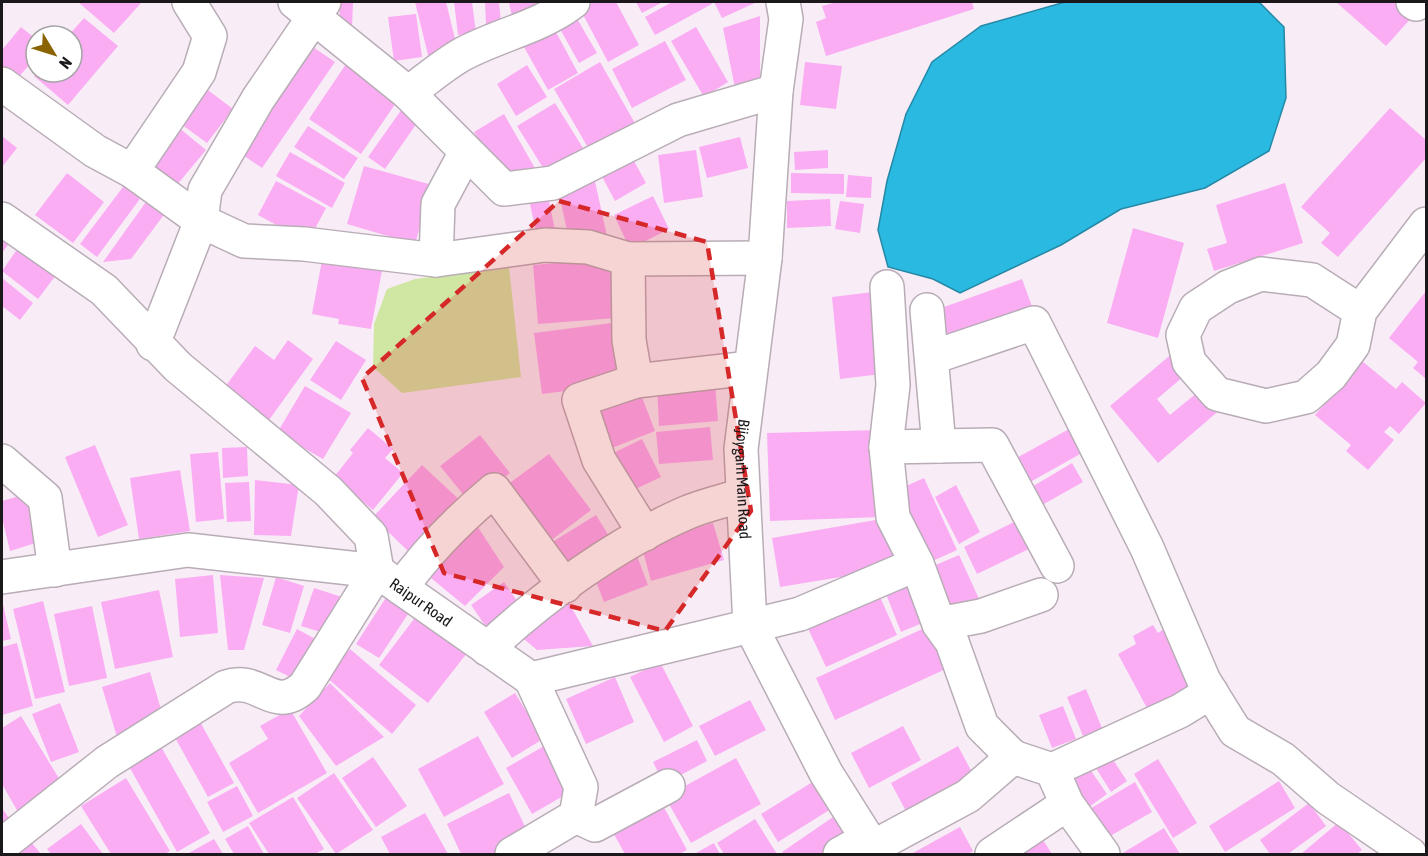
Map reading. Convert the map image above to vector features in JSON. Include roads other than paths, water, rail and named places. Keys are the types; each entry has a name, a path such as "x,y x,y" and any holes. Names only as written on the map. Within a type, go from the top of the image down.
{"street":[{"path":"132,171 199,72 210,36 189,2"},
{"path":"408,93 462,55 519,32 559,12 573,2"},
{"name":"Bijoygarh Main Road","path":"783,2 786,19 776,91 765,258 741,449 750,625 864,849"},
{"path":"153,344 201,221 205,190 312,6 408,93 504,189 554,183 678,120 776,91"},
{"path":"2,84 95,151 132,171 201,221 244,241 303,244 436,261 545,245 588,247 628,259 765,258"},
{"path":"436,261 438,204 466,152"},
{"path":"2,219 104,290 153,344 328,491 371,536 389,580"},
{"path":"1360,311 1312,280 1261,274 1228,287 1196,308 1184,335 1189,362 1217,394 1266,406 1306,397 1331,375 1353,345 1360,311 1426,224"},
{"path":"628,259 629,340 636,381"},
{"path":"886,287 893,385 886,447 893,517 916,564 939,624 952,642 982,726 1013,757 1052,770 1180,711 1211,692"},
{"path":"927,310 933,357 939,446"},
{"path":"933,357 1034,323 1147,548 1211,692 1235,731 1283,759 1328,798 1410,855"},
{"path":"645,534 599,460 579,400 636,381 750,368"},
{"path":"886,447 992,445 1057,566"},
{"path":"2,461 45,498 55,570"},
{"path":"2,845 107,762 226,687 239,682 249,684 278,699 293,697 305,686 389,580 426,553 460,518 494,490 564,586"},
{"path":"487,649 526,612 645,534 687,512 743,495"},
{"name":"Raipur Road","path":"2,577 188,549 389,580 531,679"},
{"path":"576,816 580,787 531,679 801,614 916,564"},
{"path":"939,624 981,616 1041,595"},
{"path":"864,849 968,796 1013,757"},
{"path":"1052,770 1066,804 1103,855"},
{"path":"576,816 595,825 668,786"},
{"path":"992,855 1066,804"},
{"path":"512,855 576,816"}],"water":[{"path":"1065,2 1259,2 1284,27 1286,98 1269,151 1205,188 1121,209 1061,245 960,293 933,279 888,267 878,230 887,181 906,114 932,62 981,26"}]}
